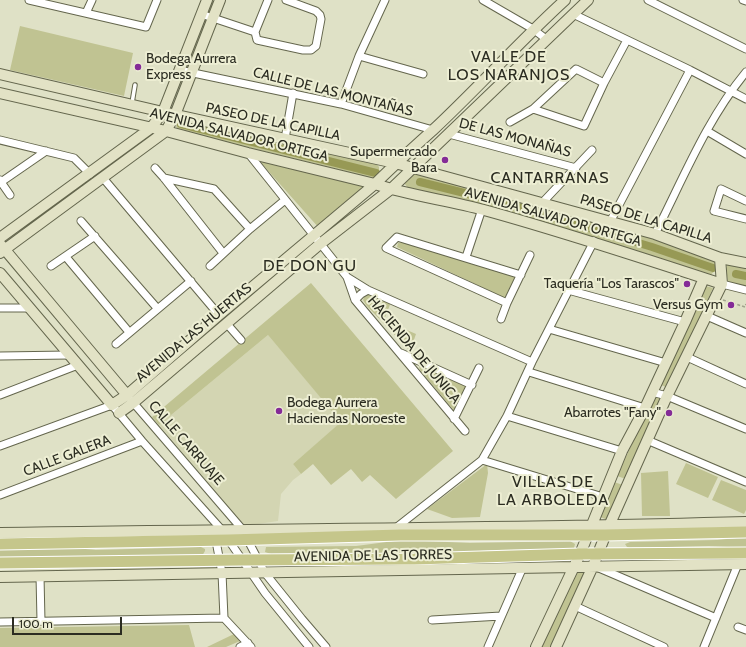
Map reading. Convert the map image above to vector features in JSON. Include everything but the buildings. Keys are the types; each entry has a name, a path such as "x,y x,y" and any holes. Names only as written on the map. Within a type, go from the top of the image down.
{"main road":[{"name":"AVENIDA DE LAS TORRES","path":"0,544 247,540 590,530 746,532"},
{"name":"AVENIDA DE LAS TORRES","path":"0,563 414,559 580,554 746,553"}],"street":[{"path":"29,0 146,27 157,0"},
{"path":"86,13 92,0"},
{"path":"0,238 152,128 163,112 207,0"},
{"path":"2,249 48,218 166,131 175,115 220,0"},
{"path":"268,0 255,32 257,40 303,50 311,50 316,46 321,19 320,14 316,11 286,0"},
{"path":"341,104 359,56 385,0"},
{"path":"482,0 533,29 546,39"},
{"name":"AVENIDA LAS HUERTAS","path":"112,405 130,399 227,324 317,240 395,163 433,130 533,29 565,0"},
{"name":"AVENIDA LAS HUERTAS","path":"118,414 130,399 218,315 317,240 390,189 588,0"},
{"path":"648,0 746,49"},
{"path":"201,14 255,32"},
{"path":"573,14 690,70 746,99"},
{"path":"533,109 584,126 604,83 627,40"},
{"path":"359,56 423,74"},
{"path":"510,122 533,109 576,69 604,83"},
{"name":"CALLE DE LAS MONTAÑAS","path":"179,70 341,104 433,130"},
{"path":"610,222 690,70"},
{"path":"656,234 707,131 730,91 746,72"},
{"name":"PASEO DE LA CAPILLA","path":"0,74 175,115 395,163 656,234 720,258 746,263"},
{"name":"AVENIDA SALVADOR ORTEGA","path":"0,93 166,131 390,189 482,209 594,241 722,284 746,290"},
{"path":"285,139 293,93"},
{"path":"707,131 746,154"},
{"name":"DE LAS MONAÑAS","path":"449,134 576,168"},
{"path":"0,140 74,158 90,174"},
{"path":"542,202 592,150"},
{"path":"10,195 0,181 46,152"},
{"name":"HACIENDA DE JUNICA","path":"248,153 347,277 355,300 465,431"},
{"path":"155,168 223,253"},
{"path":"103,178 218,315"},
{"path":"164,178 214,189 250,229"},
{"path":"746,201 721,189 714,211 746,219"},
{"path":"210,266 250,229 285,200"},
{"path":"41,209 48,218"},
{"path":"466,258 482,209"},
{"path":"81,221 157,308"},
{"path":"52,266 95,236"},
{"path":"507,303 386,248 397,238 521,275"},
{"path":"397,527 482,460 507,416 529,372 532,362 594,241"},
{"name":"CALLE CARRUAJE","path":"2,249 242,529 266,573 326,647"},
{"path":"501,319 530,255"},
{"path":"66,257 129,332"},
{"path":"556,647 667,396 722,284 720,258"},
{"path":"0,273 118,414 221,529 242,560 309,647"},
{"path":"347,277 368,290 532,362"},
{"path":"536,647 580,554 622,451 645,408 704,278"},
{"path":"116,344 191,281"},
{"path":"355,300 368,290"},
{"path":"568,290 685,322"},
{"path":"0,308 28,308"},
{"path":"707,316 746,333"},
{"path":"227,324 241,340"},
{"path":"549,330 666,363"},
{"path":"399,353 472,385"},
{"path":"0,356 70,355"},
{"path":"687,357 746,384"},
{"path":"0,395 78,366"},
{"path":"454,419 479,368"},
{"path":"529,372 645,408"},
{"path":"652,392 667,396 746,429"},
{"path":"0,446 112,405"},
{"path":"507,416 622,451"},
{"path":"647,440 746,482"},
{"name":"CALLE GALERA","path":"0,495 142,441"},
{"path":"482,460 603,497"},
{"path":"612,478 628,484"},
{"name":"AVENIDA DE LAS TORRES","path":"607,530 746,522"},
{"name":"AVENIDA DE LAS TORRES","path":"0,532 397,527 590,530"},
{"path":"221,529 216,540 222,573 224,618 250,645"},
{"path":"704,647 742,564"},
{"name":"AVENIDA DE LAS TORRES","path":"0,577 742,564"},
{"path":"593,566 716,618"},
{"path":"488,647 523,567"},
{"path":"40,576 41,621"},
{"path":"575,606 664,647"},
{"path":"432,620 501,616"},
{"path":"0,622 224,618"},
{"path":"738,627 746,630"},
{"path":"240,647 250,645"}],"lane":[{"path":"132,104 135,85"}],"path":[{"path":"716,297 745,308 746,304"}],"shaded area":[{"path":"20,26 133,53 124,96 10,70"},
{"path":"178,120 375,162 379,167 379,175 373,178 178,130 176,126"},
{"path":"255,156 369,186 319,228"},
{"path":"414,174 604,223 713,257 718,265 715,271 708,277 408,188 404,183 406,177"},
{"path":"403,242 517,276 507,299 397,247 398,243"},
{"path":"728,263 746,264 746,286 728,282 726,269"},
{"path":"311,283 453,451 396,499 370,475 362,482 351,469 331,485 313,464 301,474 293,464 341,422 268,335 159,425 152,417"},
{"path":"706,286 713,288 668,388 661,385"},
{"path":"370,293 391,302 384,320 416,334 410,351 366,305 363,300 365,295"},
{"path":"268,335 342,422 293,464 301,474 293,480 281,494 278,521 245,526 159,425"},
{"path":"421,364 469,386 457,414 420,370 419,367"},
{"path":"655,395 663,398 626,479 617,476"},
{"path":"686,463 718,477 708,498 676,484"},
{"path":"487,464 488,473 480,517 452,518 427,509"},
{"path":"668,471 670,516 642,516 641,473"},
{"path":"721,480 746,490 746,510 744,514 712,500"},
{"path":"614,482 623,485 608,520 600,517"},
{"path":"746,537 746,548 709,546 630,548 625,544 630,542 717,540"},
{"path":"402,540 470,543 570,541 575,544 574,548 571,549 497,550 410,555 357,553 271,554 265,552 266,547 356,546"},
{"path":"63,547 96,550 201,547 205,549 205,551 202,556 0,562 0,548"},
{"path":"576,571 584,573 550,647 541,647"},
{"path":"189,625 195,647 0,647 0,628"},
{"path":"234,634 240,641 226,647 207,647"}],"waterway":[{"path":"181,124 376,173"},
{"path":"420,182 509,204 652,247 713,268"},
{"path":"736,274 746,276"}],"place":[{"name":"Bodega Aurrera Express","path":"138,67"},
{"name":"Supermercado Bara","path":"445,160"},
{"name":"Taquería \"Los Tarascos\"","path":"687,284"},
{"name":"Versus Gym","path":"731,305"},
{"name":"Bodega Aurrera Haciendas Noroeste","path":"279,411"},
{"name":"Abarrotes \"Fany\"","path":"669,413"}],"district":[{"name":"VALLE DE LOS NARANJOS","path":"509,66"},
{"name":"CANTARRANAS","path":"550,178"},
{"name":"DE DON GU","path":"310,266"},
{"name":"VILLAS DE LA ARBOLEDA","path":"553,491"}]}
